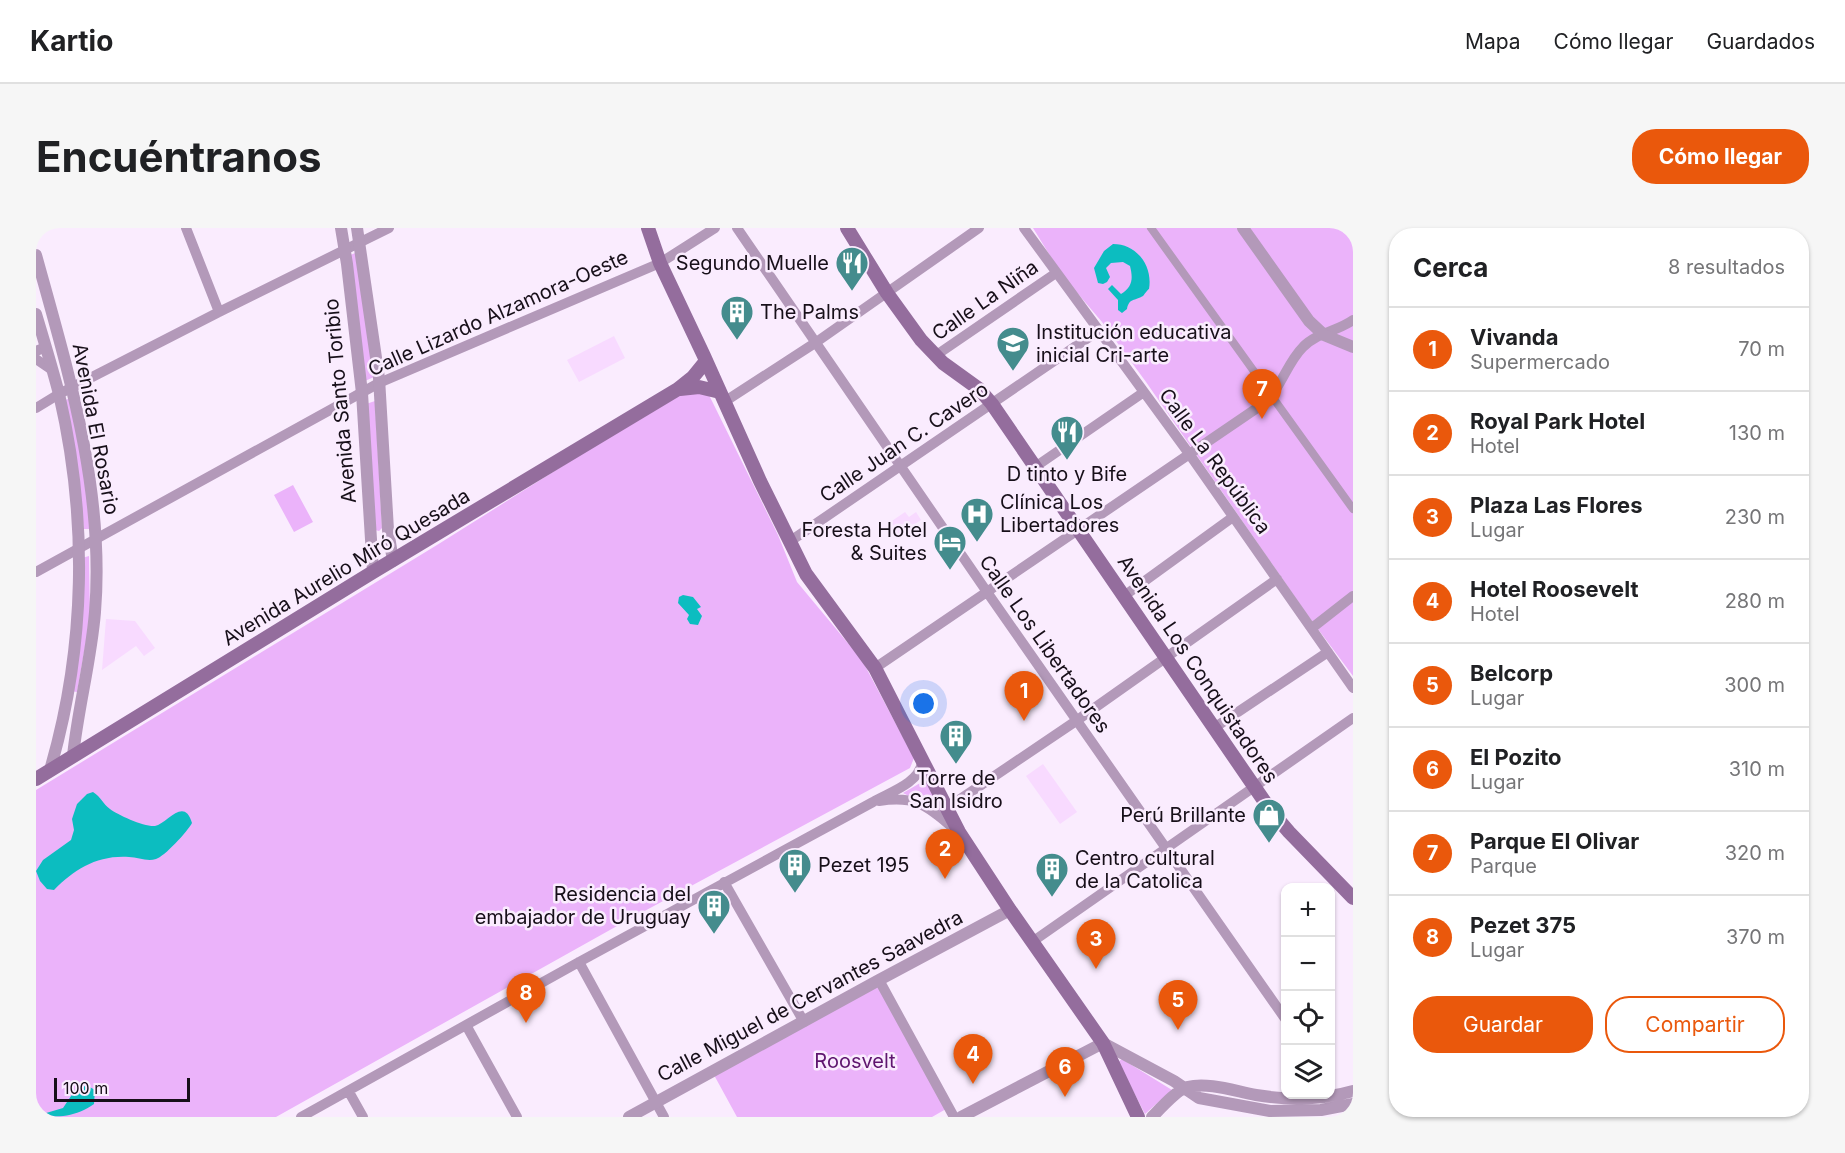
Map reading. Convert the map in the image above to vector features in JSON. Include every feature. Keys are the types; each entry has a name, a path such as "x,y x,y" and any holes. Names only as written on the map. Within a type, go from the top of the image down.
{"main road":[{"path":"648,228 660,263 789,542 815,588 875,668 959,832 1102,1043 1138,1117"},
{"name":"Avenida Los Conquistadores","path":"847,228 887,293 921,340 935,356 979,389 992,404 1254,787 1289,832 1353,898"},
{"name":"Avenida Aurelio Miró Quesada","path":"36,779 373,572 678,389 693,377 706,361"},
{"path":"678,389 699,387 722,397"}],"street":[{"path":"186,228 219,312"},
{"name":"Avenida Santo Toribio","path":"341,228 362,393 373,572"},
{"name":"Avenida Santo Toribio","path":"357,228 379,383 388,530 393,561"},
{"path":"36,408 72,387 219,312 389,228"},
{"name":"Calle Lizardo Alzamora-Oeste","path":"36,572 379,383 660,263 715,228"},
{"name":"Calle Los Libertadores","path":"737,228 1076,721 1281,1013"},
{"path":"722,397 815,343 980,228"},
{"name":"Calle La República","path":"1024,228 1190,455 1353,688"},
{"path":"1151,228 1353,508"},
{"path":"1244,228 1308,321 1324,335 1353,346"},
{"name":"Avenida El Rosario","path":"36,255 72,387 89,476 96,540 95,611 73,756"},
{"name":"Calle La Niña","path":"935,356 1056,273"},
{"name":"Avenida El Rosario","path":"36,314 41,349 52,370 59,394 74,480 80,548 76,646 61,731 51,770"},
{"path":"875,668 1263,404 1273,396 1303,346 1353,320"},
{"name":"Calle Juan C. Cavero","path":"789,542 1098,331"},
{"path":"36,359 52,370"},
{"path":"1035,467 1144,392"},
{"path":"1124,596 1233,518"},
{"path":"370,532 382,536 388,530"},
{"path":"947,808 1167,658 1277,579"},
{"path":"1312,628 1353,596"},
{"path":"1214,728 1328,652"},
{"path":"1032,942 1353,718"},
{"path":"61,731 70,738 76,733"},
{"path":"301,1117 873,802 914,778 920,772 922,763"},
{"path":"873,802 900,799 914,801 927,807 959,832"},
{"path":"724,882 804,1022"},
{"name":"Calle Miguel de Cervantes Saavedra","path":"629,1117 1010,910"},
{"path":"579,962 664,1117"},
{"path":"879,980 954,1117"},
{"path":"466,1025 517,1117"},
{"path":"961,1117 1102,1043 1184,1087 1199,1098 1270,1114 1321,1110 1353,1104"},
{"path":"1152,1117 1184,1087 1203,1085 1281,1097"},
{"path":"1335,1089 1353,1090"},
{"path":"349,1092 363,1117"},
{"path":"1254,1109 1256,1095"},
{"path":"1270,1114 1272,1097"}],"shaded area":[{"path":"614,336 625,358 579,382 567,360"},
{"path":"905,512 909,517 916,512 921,520 894,538 886,525"},
{"path":"106,619 135,621 155,648 144,656 136,646 102,670"},
{"path":"1043,764 1077,812 1060,824 1026,776"}],"green space":[{"path":"1033,228 1353,228 1353,676 1306,613 1146,382 1102,322 1062,275"},
{"path":"358,252 374,377 365,381 350,255"},
{"path":"682,391 709,395 778,535 797,582 862,660 914,758 910,768 626,921 276,1117 36,1117 36,790 437,545"},
{"path":"71,398 85,474 91,529 84,529 62,401"},
{"path":"375,401 382,528 379,531 375,530 366,404"},
{"path":"293,485 313,522 294,532 274,495"},
{"path":"89,556 90,619 77,692 70,691 82,558"},
{"path":"927,779 943,810 940,812 903,793"},
{"name":"Roosvelt","path":"878,985 946,1109 932,1117 737,1117 714,1075"},
{"path":"1122,1059 1172,1090 1145,1114 1118,1062"}],"water":[{"path":"1113,244 1122,245 1136,252 1146,265 1150,280 1149,289 1143,296 1131,301 1122,313 1118,310 1118,300 1108,289 1112,285 1121,294 1128,288 1132,278 1130,266 1123,262 1111,263 1106,268 1110,277 1103,284 1098,283 1094,268 1104,251"},
{"path":"683,595 693,597 701,607 697,609 702,616 698,625 690,624 687,619 689,615 678,603 679,597"},
{"path":"93,792 110,809 138,823 155,826 175,814 185,812 192,823 176,843 156,859 107,858 87,865 54,890 47,889 40,881 36,871 43,860 71,840 74,830 72,819 77,804 87,794"},
{"path":"88,1086 95,1090 94,1104 81,1112 36,1117 63,1108 77,1087"}],"place":[{"name":"Segundo Muelle","path":"852,292"},
{"name":"The Palms","path":"737,341"},
{"name":"Institución educativa inicial Cri-arte","path":"1013,372"},
{"name":"Parque El Olivar","path":"1262,419"},
{"name":"D tinto y Bife","path":"1067,461"},
{"name":"Clínica Los Libertadores","path":"977,543"},
{"name":"Foresta Hotel & Suites","path":"950,571"},
{"name":"Vivanda","path":"1024,721"},
{"name":"Torre de San Isidro","path":"956,765"},
{"name":"Perú Brillante","path":"1269,844"},
{"name":"Royal Park Hotel","path":"945,879"},
{"name":"Pezet 195","path":"795,894"},
{"name":"Centro cultural de la Catolica","path":"1052,898"},
{"name":"Residencia del embajador de Uruguay","path":"714,935"},
{"name":"Plaza Las Flores","path":"1096,969"},
{"name":"Pezet 375","path":"526,1023"},
{"name":"Belcorp","path":"1178,1030"},
{"name":"Hotel Roosevelt","path":"973,1084"},
{"name":"El Pozito","path":"1065,1097"}]}
